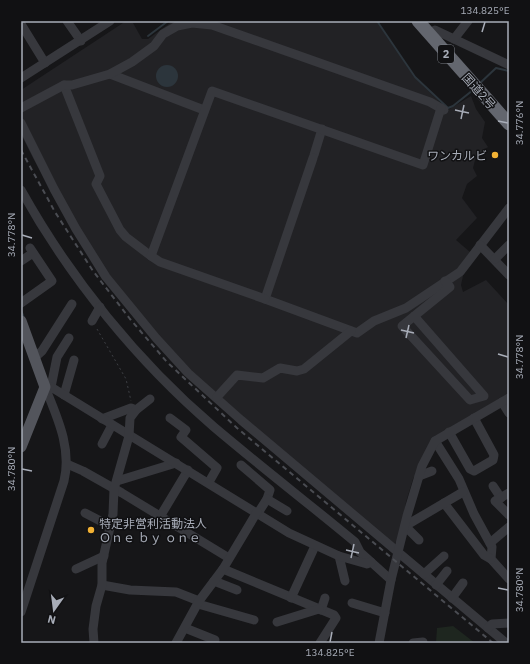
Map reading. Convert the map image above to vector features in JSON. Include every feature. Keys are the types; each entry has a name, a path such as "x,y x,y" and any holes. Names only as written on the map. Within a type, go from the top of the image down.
{"highway":[{"name":"国道2号","path":"418,21 509,124"}],"main road":[{"path":"21,321 34,358 48,387 21,447"}],"street":[{"path":"67,21 80,41"},
{"path":"21,78 110,21"},
{"path":"454,39 468,21"},
{"path":"21,108 64,85 110,74 132,62 154,46 163,34 177,26 192,23 212,25 430,102 442,109 423,164 212,91 151,256"},
{"path":"21,24 45,63"},
{"path":"429,34 435,30 509,65"},
{"path":"110,74 204,110"},
{"path":"64,85 100,176 96,184 108,208 126,237 160,262 357,333 374,321 406,308 460,272 509,208"},
{"path":"21,123 54,190 106,277 156,338 188,373 241,420 506,643"},
{"path":"265,299 322,129"},
{"path":"21,190 50,240 100,307 149,364 213,426 355,542 360,552 391,580"},
{"path":"480,245 509,275"},
{"path":"495,259 509,245"},
{"path":"21,261 31,250 52,282 21,303"},
{"path":"414,316 484,396 470,400 402,326 414,316 450,287 445,281"},
{"path":"34,358 42,351 72,304"},
{"path":"92,321 100,307"},
{"path":"216,397 237,375 263,378 280,368 297,371 304,369 351,331"},
{"path":"21,612 64,480 67,464 63,438 48,387 57,357 69,338"},
{"path":"64,395 74,360"},
{"path":"48,387 64,395 208,482 289,533 339,556 367,564 371,562"},
{"path":"102,419 133,409 150,399"},
{"path":"379,643 391,580 405,526 419,476 435,441 506,400 509,413"},
{"path":"94,643 93,629 96,606 102,585 104,556 113,514 116,485 130,436 130,418 133,409"},
{"path":"170,418 186,430 181,437 209,457 217,468 208,482"},
{"path":"449,432 470,469 474,470 493,460 494,455 474,418"},
{"path":"102,444 112,425"},
{"path":"435,441 458,479 463,492 492,547 491,559"},
{"path":"116,485 176,463"},
{"path":"67,464 116,485 161,516 229,558"},
{"path":"176,643 198,602 223,569 267,499 270,490 241,465"},
{"path":"161,516 188,470"},
{"path":"419,476 432,471"},
{"path":"493,486 505,496 495,501 509,515"},
{"path":"405,526 463,492"},
{"path":"267,499 287,511"},
{"path":"444,503 484,555 491,559 508,574"},
{"path":"85,513 110,526"},
{"path":"405,526 419,540"},
{"path":"490,543 509,527"},
{"path":"291,598 315,546"},
{"path":"76,570 104,556"},
{"path":"339,556 345,581"},
{"path":"424,574 444,556"},
{"path":"223,569 334,615 336,618 320,643"},
{"path":"436,585 447,571"},
{"path":"214,581 236,590"},
{"path":"452,598 463,582"},
{"path":"102,585 130,590 176,592 198,602 254,620"},
{"path":"320,610 325,598"},
{"path":"352,603 385,612"},
{"path":"277,622 320,610"},
{"path":"488,628 492,624 509,623"},
{"path":"185,628 215,640"},
{"path":"413,643 423,642"}],"path":[{"path":"92,321 126,379 130,390 133,409"}],"shaded area":[{"path":"126,21 133,23 142,39 148,39 173,21 376,21 414,77 448,110 471,96 476,109 485,122 482,138 488,147 476,156 473,168 477,176 467,184 462,198 477,218 456,240 470,252 457,269 463,276 461,285 463,292 486,280 509,305 509,393 433,437 413,479 406,502 400,537 390,549 195,383 76,235 21,134 21,90"},
{"path":"167,65 175,68 178,76 175,84 167,87 159,84 156,76 159,68"},
{"path":"453,626 475,643 436,643 437,628"}],"waterway":[{"path":"148,36 168,21"},
{"path":"377,21 415,77 448,108 453,106 473,90"},
{"path":"479,84 496,68 509,71"},
{"path":"21,310 24,318"}],"railway":[{"path":"21,150 55,212 93,271 130,319 167,362 237,428 493,643"}],"place":[{"name":"ワンカルビ","path":"495,155"},
{"name":"特定非営利活動法人 Ｏｎｅ ｂｙ ｏｎｅ","path":"91,530"}]}
